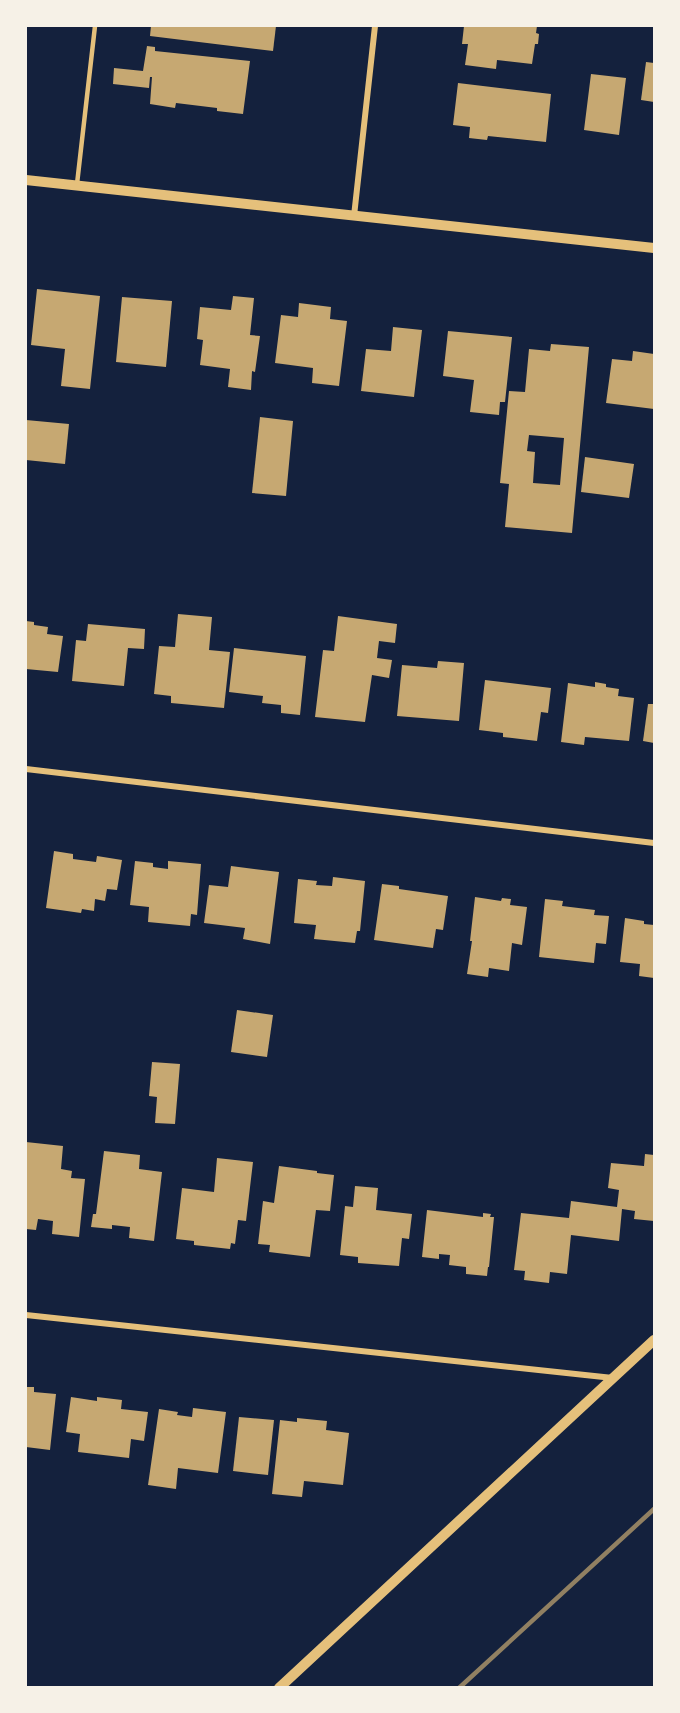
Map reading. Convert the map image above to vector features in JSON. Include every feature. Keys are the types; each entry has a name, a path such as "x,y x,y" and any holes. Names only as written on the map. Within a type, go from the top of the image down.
{"street":[{"path":"354,216 375,26"},
{"path":"26,180 654,248"},
{"path":"26,769 654,843"},
{"path":"26,1315 614,1378"},
{"path":"279,1688 654,1340"}],"lane":[{"path":"77,186 95,26"}],"building":[{"path":"151,26 276,26 273,51 150,36"},
{"path":"464,26 537,26 538,44 535,44 532,64 497,60 496,69 465,65 468,44 462,44"},
{"path":"147,46 155,47 155,51 250,61 243,114 176,103 175,108 150,104 152,77 150,77 149,88 113,84 114,68 143,71"},
{"path":"646,62 654,63 654,102 641,100"},
{"path":"591,74 626,78 619,135 584,130"},
{"path":"458,83 551,94 546,142 488,136 487,140 469,138 470,127 453,125"},
{"path":"37,289 100,296 90,389 61,386 65,349 31,345"},
{"path":"233,296 254,298 250,335 260,336 255,372 252,371 251,390 228,387 230,369 200,365 203,340 197,339 200,307 231,310"},
{"path":"122,297 172,301 166,367 116,362"},
{"path":"299,303 331,307 330,319 347,321 339,386 312,383 313,368 275,363 281,315 298,317"},
{"path":"393,327 422,330 414,397 361,391 366,349 391,351"},
{"path":"448,331 512,337 505,402 500,402 499,415 470,412 474,380 443,376"},
{"path":"551,344 589,347 572,533 505,527 509,484 500,483 509,391 525,392 529,349 550,351","holes":["529,435 564,438 560,485 533,483 535,452 527,451"]},
{"path":"633,351 654,354 654,409 606,403 612,359 632,361"},
{"path":"260,417 293,421 286,496 252,493"},
{"path":"26,420 69,424 65,464 26,460"},
{"path":"585,457 634,464 629,498 581,492"},
{"path":"178,614 212,617 209,650 230,652 224,708 171,703 171,696 154,694 159,646 175,647"},
{"path":"338,616 397,624 395,643 379,641 377,658 392,660 389,678 372,675 365,722 315,717 323,650 334,651"},
{"path":"26,621 48,627 47,634 63,636 58,672 26,669"},
{"path":"88,624 145,629 144,649 128,648 124,686 72,681 76,640 86,641"},
{"path":"234,648 306,656 300,715 281,713 281,705 262,703 263,696 229,692"},
{"path":"438,661 464,663 459,721 397,716 402,665 437,668"},
{"path":"485,680 551,688 548,713 541,712 537,741 503,737 503,733 479,730"},
{"path":"595,682 619,689 618,696 634,698 629,741 585,737 584,745 561,742 568,683 595,687"},
{"path":"648,704 654,704 654,743 643,741"},
{"path":"54,851 73,854 73,859 96,862 97,856 122,860 117,890 107,889 105,901 95,899 94,911 82,909 81,913 46,908"},
{"path":"135,861 153,863 153,867 168,869 168,861 201,864 197,915 191,914 190,926 148,922 149,907 130,905"},
{"path":"231,866 279,872 270,944 243,939 245,928 204,923 209,885 228,887"},
{"path":"333,877 365,881 360,931 357,931 355,943 314,939 316,925 294,923 298,879 317,881 316,885 332,886"},
{"path":"382,884 399,886 399,889 448,896 443,930 436,929 433,948 374,940"},
{"path":"475,897 501,901 502,898 511,899 510,905 527,907 522,945 512,943 509,971 489,968 488,977 467,974"},
{"path":"545,899 563,901 562,906 595,910 594,915 609,916 606,944 596,943 594,963 539,957"},
{"path":"625,918 654,925 654,978 639,976 640,964 620,962"},
{"path":"237,1010 273,1015 267,1057 231,1052"},
{"path":"152,1062 180,1064 175,1124 155,1123 157,1097 149,1096"},
{"path":"26,1142 63,1146 61,1169 72,1171 71,1178 85,1179 79,1237 52,1234 53,1221 38,1219 36,1230 26,1229"},
{"path":"104,1151 140,1155 139,1169 162,1172 154,1241 129,1238 130,1227 112,1225 112,1229 91,1227 93,1214 96,1214"},
{"path":"645,1154 654,1155 654,1221 634,1219 635,1211 622,1209 619,1241 571,1235 567,1274 550,1272 549,1283 524,1280 525,1271 514,1270 521,1213 569,1218 571,1201 617,1207 619,1190 608,1188 611,1163 644,1166"},
{"path":"217,1158 253,1162 246,1221 238,1220 235,1244 231,1243 230,1249 194,1245 194,1241 176,1239 182,1188 214,1192"},
{"path":"279,1166 334,1175 330,1211 316,1210 310,1257 269,1252 270,1245 258,1244 263,1201 274,1203"},
{"path":"355,1186 378,1188 376,1210 412,1214 409,1239 402,1238 399,1266 358,1263 358,1257 340,1255 345,1206 353,1207"},
{"path":"427,1210 483,1217 483,1213 494,1217 487,1276 466,1274 466,1267 449,1265 450,1255 439,1254 439,1259 422,1257"},
{"path":"26,1387 34,1387 34,1392 56,1394 50,1450 26,1447"},
{"path":"71,1397 97,1401 97,1397 122,1400 121,1409 148,1412 144,1441 131,1439 129,1458 78,1452 80,1434 66,1432"},
{"path":"193,1408 226,1412 218,1473 178,1468 176,1489 148,1485 159,1409 192,1417"},
{"path":"239,1417 274,1420 268,1475 233,1471"},
{"path":"297,1418 327,1421 326,1430 349,1433 343,1485 304,1481 302,1497 272,1494 280,1420 297,1422"}],"railway":[{"path":"459,1688 654,1509"}]}
